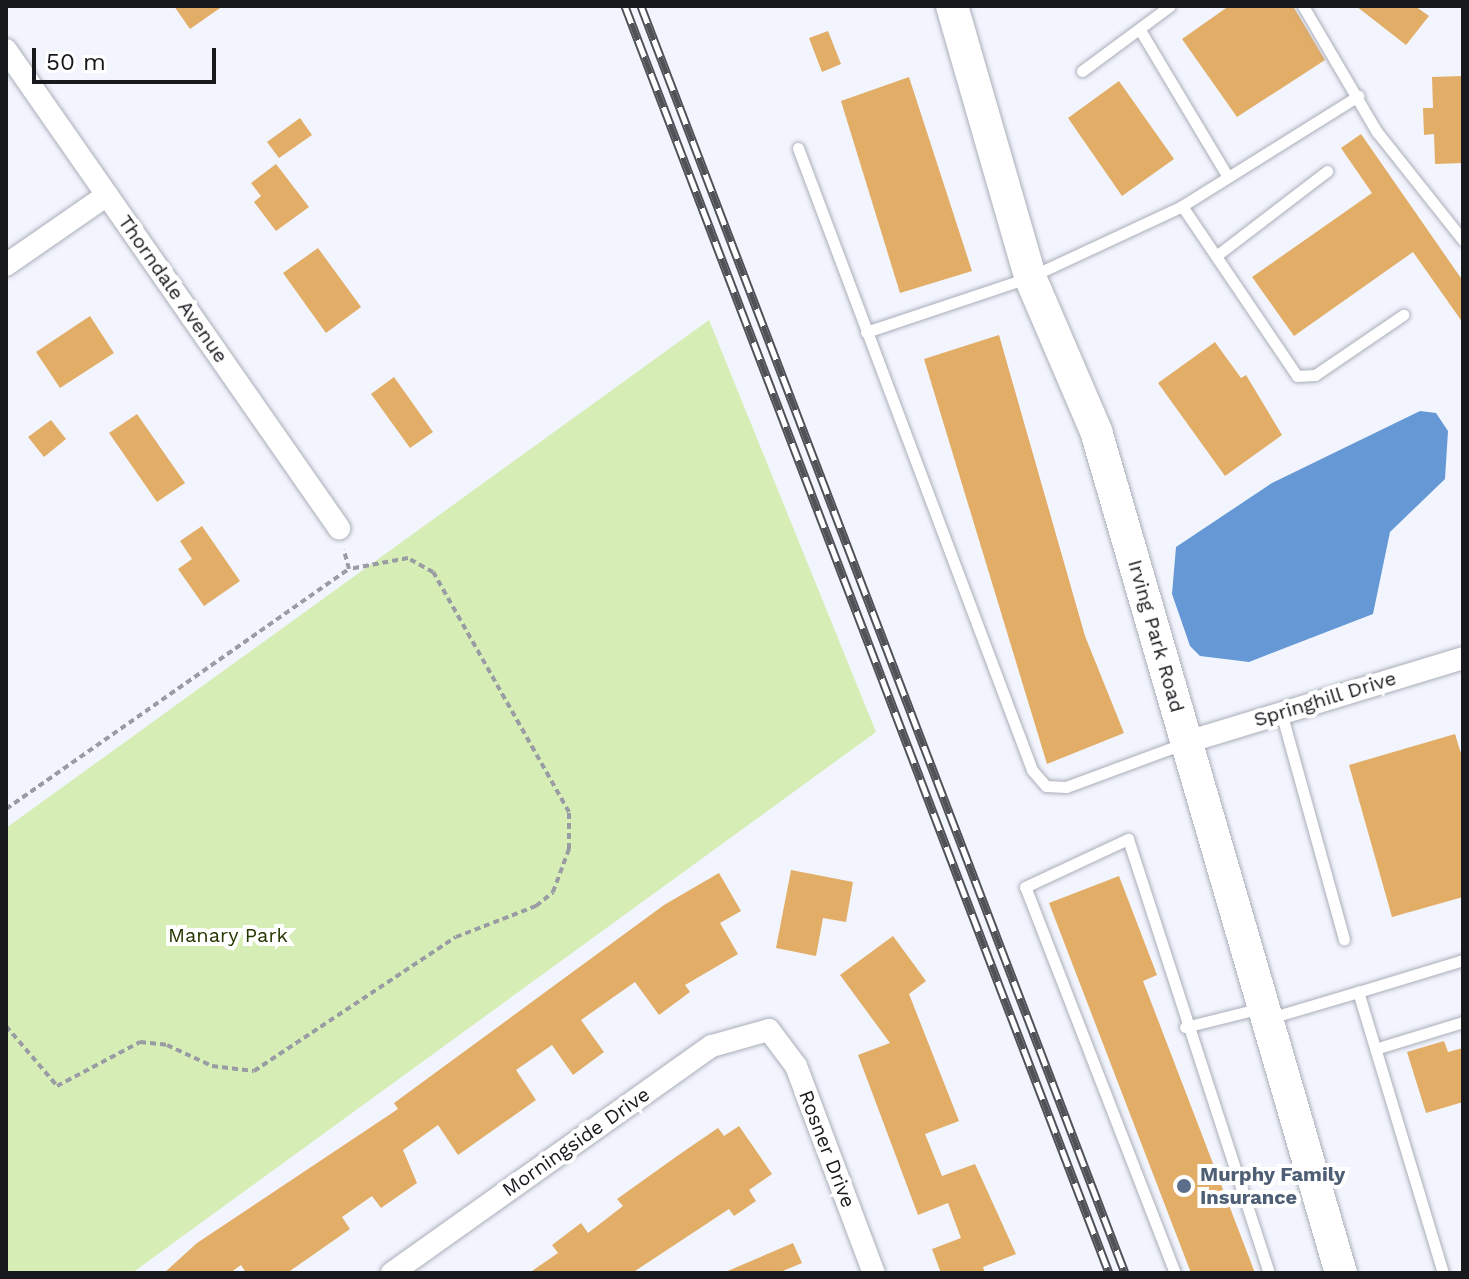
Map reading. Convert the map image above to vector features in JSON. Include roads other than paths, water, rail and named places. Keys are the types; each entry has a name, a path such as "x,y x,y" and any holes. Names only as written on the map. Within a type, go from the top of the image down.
{"main road":[{"name":"Irving Park Road","path":"952,6 1030,277 1096,431 1341,1273"}],"street":[{"name":"Thorndale Avenue","path":"6,50 339,528"},
{"path":"6,265 107,195"},
{"name":"Springhill Drive","path":"1187,742 1463,658"},
{"name":"Morningside Drive","path":"392,1273 712,1046 769,1030"},
{"name":"Rosner Drive","path":"769,1030 796,1066 874,1273"}],"lane":[{"path":"1082,71 1170,6"},
{"path":"1303,6 1435,213 1463,240"},
{"path":"1140,30 1228,177"},
{"path":"866,332 1030,277 1182,206 1358,96"},
{"path":"798,148 1032,770 1046,786 1066,787 1187,742"},
{"path":"1216,256 1327,171"},
{"path":"1182,206 1297,376 1315,375 1403,315"},
{"path":"1281,712 1344,939"},
{"path":"1175,1273 1025,887 1128,839 1185,1027 1269,1273"},
{"path":"1185,1027 1267,1013 1358,992 1463,960"},
{"path":"1358,992 1443,1273"},
{"path":"1375,1049 1463,1022"}],"water":[{"path":"1420,411 1436,413 1448,431 1445,479 1390,532 1373,614 1249,662 1200,656 1190,646 1172,594 1176,547 1272,483"}],"railway":[{"path":"625,6 1109,1273"},
{"path":"641,6 1125,1273"}],"place":[{"name":"Murphy Family Insurance","path":"1184,1186"}],"park label":[{"name":"Manary Park","path":"228,935"}]}
